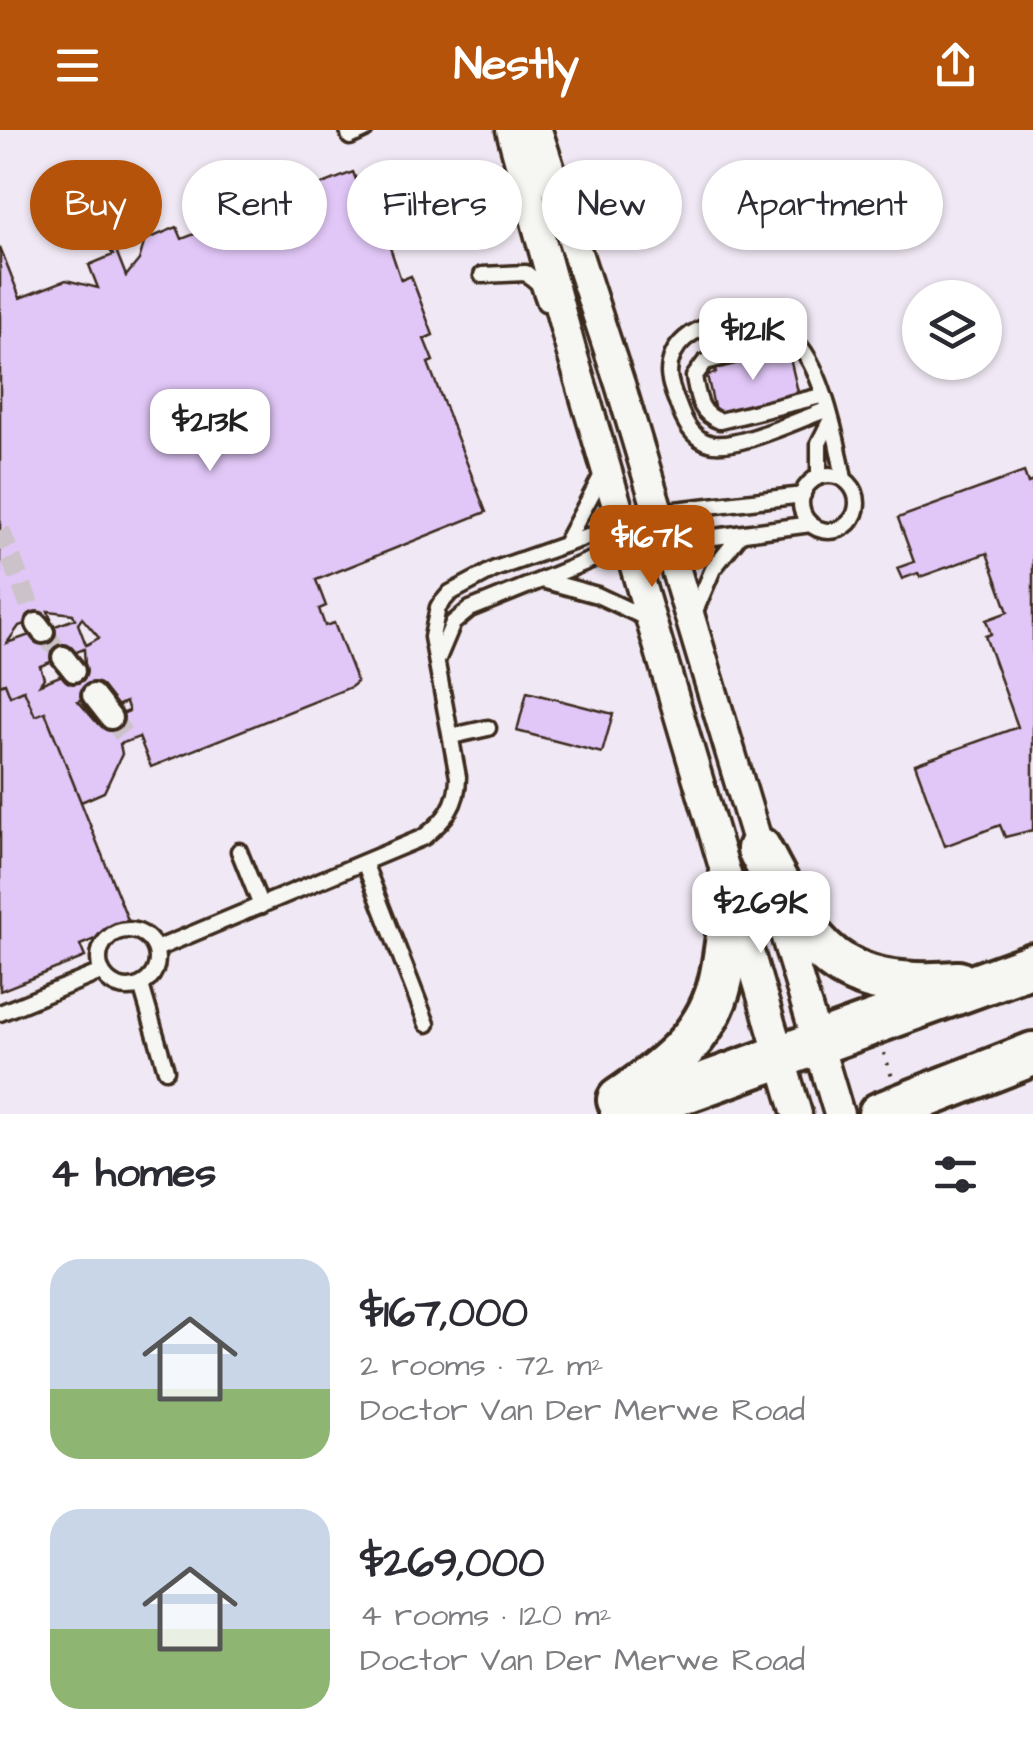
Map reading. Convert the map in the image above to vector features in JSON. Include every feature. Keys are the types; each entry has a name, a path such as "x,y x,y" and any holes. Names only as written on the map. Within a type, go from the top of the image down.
{"main road":[{"path":"759,849 803,930 833,960 870,975 912,983 992,980"},
{"path":"598,1114 654,1076 698,1032 718,991 736,903"},
{"path":"622,1114 1033,964"},
{"path":"891,1110 1033,1054"}],"street":[{"path":"511,130 570,350 736,903 800,1052 840,1114"},
{"path":"538,130 759,849 800,1052 797,1114"},
{"path":"93,694 112,718"}],"lane":[{"path":"348,130 350,137 365,130"},
{"path":"482,275 518,271 533,277 557,339 570,350"},
{"path":"156,949 424,837 452,809 458,777 435,666 433,622 438,607 450,593 566,542 628,534 667,542 811,524 838,530 852,519 856,493 844,479 826,409 806,355 794,340 766,323 744,318 695,333 680,344 671,360 669,376 682,416 698,437 722,444 826,409"},
{"path":"794,340 705,362 694,378 700,407 708,417 720,421 826,409"},
{"path":"811,524 802,510 803,495 819,477 819,444 826,409"},
{"path":"566,542 607,464"},
{"path":"819,477 844,479"},
{"path":"435,666 453,624 470,609 541,580 628,534 658,512 803,495"},
{"path":"691,621 713,569 741,534"},
{"path":"541,580 597,595 654,622"},
{"path":"452,736 488,728"},
{"path":"239,852 260,906"},
{"path":"364,862 426,1024"},
{"path":"136,930 152,941 156,949 154,974 142,985 123,988 101,972 98,963 102,944 116,932 136,930"},
{"path":"0,1012 101,972"},
{"path":"142,985 166,1070"}],"path":[{"path":"874,1025 891,1110"}],"building":[{"path":"347,174 347,250 391,250 401,280 411,276 433,335 424,339 433,361 428,363 486,512 316,580 326,606 319,609 325,626 334,623 357,682 351,687 151,767 139,737 120,744 122,754 104,792 81,802 45,712 35,716 24,690 10,696 5,683 0,685 0,247 20,298 66,280 98,288 89,265 113,255 110,250 116,250 126,276 142,250 162,250 162,233 177,227 182,250 327,250 327,182","holes":["48,611 73,614 75,619 7,643 19,626 24,624 26,629 51,619","82,618 99,638 86,645 78,624","84,649 85,666 40,684 44,678 40,666","99,692 112,708 126,702 129,711 98,724 78,701"]},
{"path":"788,350 799,396 716,416 707,375 716,373 715,368"},
{"path":"1024,472 1028,483 1033,481 1033,830 1005,837 1000,825 945,846 915,764 1018,727 985,636 991,634 986,620 1008,612 987,553 920,577 918,573 902,579 897,568 914,562 898,518"},
{"path":"5,683 10,696 24,690 35,716 45,712 130,925 80,945 85,957 0,991 0,685"},
{"path":"527,692 613,714 602,753 517,731"}],"tunnel":[{"path":"0,530 37,624"},
{"path":"43,632 63,657"},
{"path":"111,718 129,741"}]}
